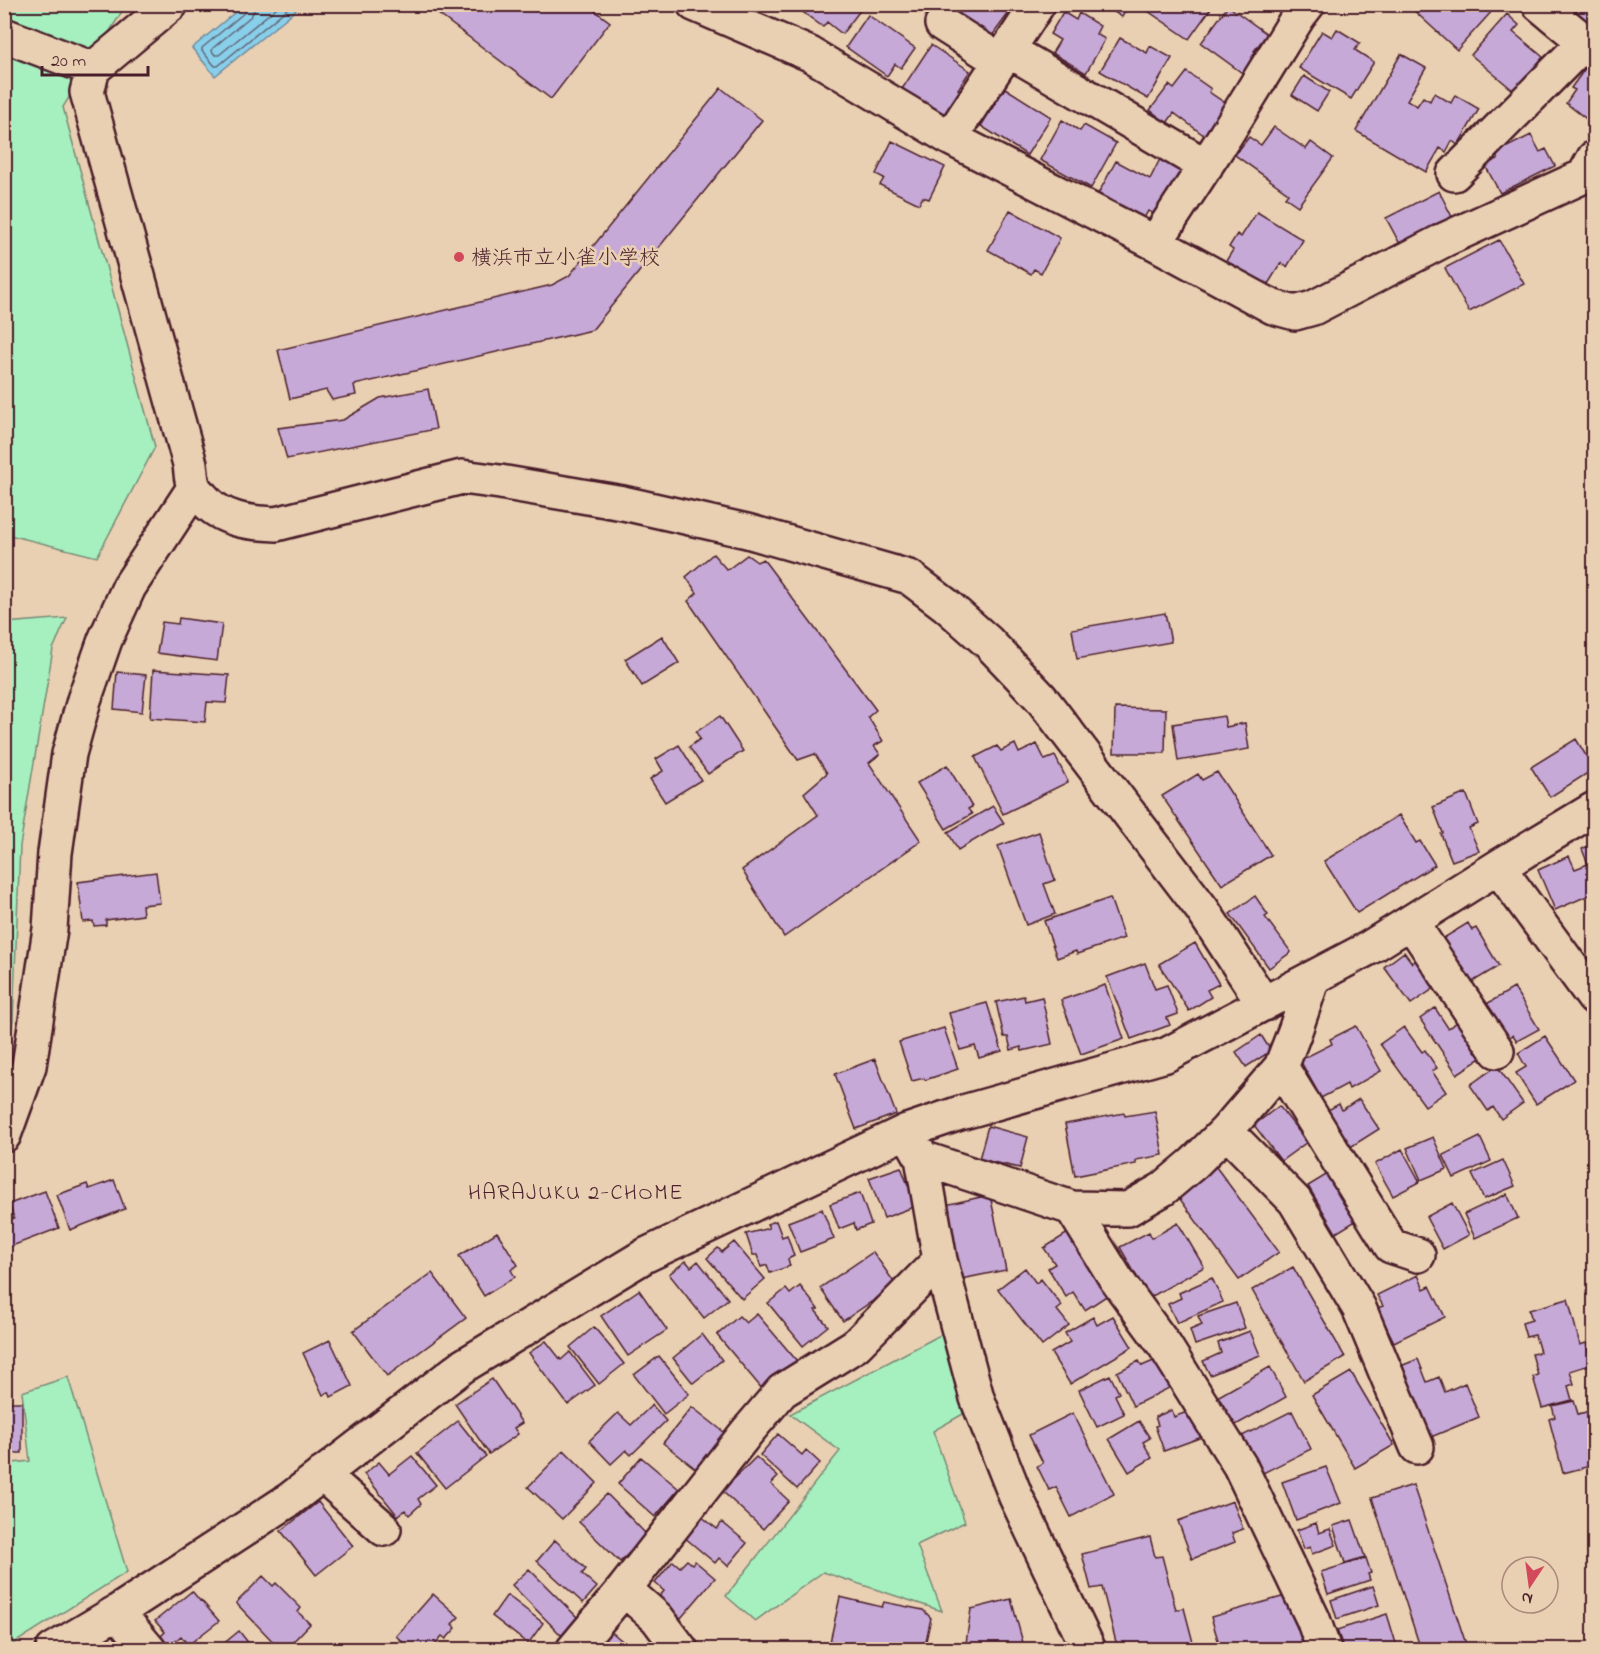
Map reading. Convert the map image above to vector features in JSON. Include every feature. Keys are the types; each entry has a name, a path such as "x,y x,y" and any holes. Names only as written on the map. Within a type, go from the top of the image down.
{"street":[{"path":"171,4 93,69 87,92 194,488 209,505 231,518 251,523 276,524 462,477 623,503 747,531 909,577 946,605 988,642 1041,698 1202,909 1264,1004"},
{"path":"694,4 810,54 950,138 1155,243 1273,307 1295,313 1313,308 1444,240 1584,176 1594,158"},
{"path":"950,138 1038,4"},
{"path":"1454,174 1585,42 1539,4"},
{"path":"1155,243 1206,166 1304,6"},
{"path":"942,24 1004,55 1206,166"},
{"path":"4,35 93,69"},
{"path":"4,1135 29,1066 50,929 56,853 69,754 84,700 105,640 129,587 194,488"},
{"path":"53,1650 117,1612 289,1500 464,1366 646,1255 914,1144 960,1113 1166,1055 1369,948 1594,809"},
{"path":"1498,867 1594,998"},
{"path":"1412,922 1497,1051"},
{"path":"914,1144 1072,1208 1128,1209 1163,1189 1194,1163 1226,1131 1281,1067 1313,978"},
{"path":"1281,1067 1391,1246 1418,1255"},
{"path":"1226,1131 1295,1201 1359,1308 1417,1448"},
{"path":"914,1144 940,1260 977,1398 1016,1497 1089,1650"},
{"path":"1072,1208 1116,1279 1166,1346 1240,1466 1313,1619 1324,1650"},
{"path":"573,1650 782,1391 856,1344 940,1260"},
{"path":"322,1474 384,1529"},
{"path":"624,1589 657,1618 681,1650"},
{"path":"117,1612 149,1650"}],"green space":[{"path":"5,5 126,5 63,107 155,447 97,557 5,534"},
{"path":"67,618 53,649 20,846 13,1020 5,1066 5,623"},
{"path":"948,1331 963,1414 933,1431 965,1522 917,1545 942,1611 823,1572 755,1621 726,1596 840,1451 790,1414"},
{"path":"68,1377 127,1572 5,1649 5,1464 30,1461 22,1392"}],"water":[{"path":"245,4 302,5 215,76 192,48"}],"building":[{"path":"425,4 586,4 610,22 551,99"},
{"path":"798,4 865,4 842,34 827,22 823,27 796,7"},
{"path":"908,4 939,4 935,11 926,5 919,13"},
{"path":"955,4 1013,4 1014,6 989,40 950,11"},
{"path":"1101,4 1129,4 1122,17"},
{"path":"1148,4 1214,4 1189,39 1145,9"},
{"path":"1414,4 1487,4 1493,10 1457,50 1411,8"},
{"path":"1568,4 1594,4 1594,14 1587,22"},
{"path":"1228,6 1267,34 1254,51 1259,56 1245,75 1201,43"},
{"path":"1063,12 1076,20 1079,13 1100,26 1096,34 1105,39 1086,73 1052,53 1060,40 1050,34"},
{"path":"1507,14 1519,25 1513,32 1543,57 1514,91 1471,55"},
{"path":"868,15 915,48 901,68 895,64 887,76 846,47"},
{"path":"1337,29 1360,43 1355,50 1374,62 1351,99 1299,68 1322,31 1332,37"},
{"path":"1120,38 1147,53 1150,46 1172,58 1148,99 1100,71"},
{"path":"931,45 970,71 958,89 961,90 943,117 902,89"},
{"path":"1401,54 1426,68 1407,100 1417,106 1423,97 1430,101 1434,93 1451,103 1455,95 1479,109 1458,145 1452,141 1446,152 1440,148 1426,172 1356,131"},
{"path":"1589,63 1594,66 1593,124 1566,103 1575,90 1571,88"},
{"path":"1187,72 1211,89 1209,92 1228,105 1205,136 1174,113 1167,123 1150,110 1169,85 1174,89"},
{"path":"1304,76 1329,92 1317,111 1292,95"},
{"path":"721,88 762,120 592,330 354,385 356,395 332,400 326,390 290,399 278,350 552,285 569,276"},
{"path":"1005,88 1051,117 1027,155 981,126"},
{"path":"1062,120 1080,131 1084,125 1116,143 1091,188 1040,160"},
{"path":"1274,127 1306,149 1311,142 1333,158 1298,206 1285,197 1288,193 1235,155 1249,137 1261,145"},
{"path":"1531,135 1540,152 1546,149 1555,166 1500,193 1485,165 1498,159 1495,153"},
{"path":"892,141 945,167 929,199 923,197 919,204 880,185 884,178 876,174"},
{"path":"1160,159 1181,171 1157,215 1148,211 1143,220 1097,196 1116,161 1150,179"},
{"path":"1439,191 1452,217 1400,244 1386,218"},
{"path":"1010,210 1060,238 1041,273 1034,269 1031,274 988,250"},
{"path":"1257,212 1303,240 1287,267 1281,263 1265,289 1224,264 1233,250 1229,247 1237,234 1241,237"},
{"path":"1499,240 1524,284 1469,312 1445,268"},
{"path":"428,389 436,429 287,459 278,428 343,420 380,398"},
{"path":"713,554 727,570 747,555 757,562 763,559 876,710 868,717 883,741 874,746 880,754 869,763 921,841 784,937 742,870 818,815 804,793 827,773 815,754 798,760 688,601 697,593 686,577"},
{"path":"1165,613 1171,642 1077,659 1072,629"},
{"path":"179,618 222,624 217,661 157,653 162,622 178,624"},
{"path":"662,636 679,663 642,686 625,659"},
{"path":"153,670 229,675 226,703 207,702 205,722 150,718"},
{"path":"117,672 146,675 142,712 114,709"},
{"path":"1115,708 1166,709 1165,753 1114,753"},
{"path":"720,716 743,751 708,774 689,747 700,739 696,732"},
{"path":"1224,716 1226,727 1245,723 1249,749 1178,761 1173,724"},
{"path":"1576,739 1594,769 1550,797 1531,767"},
{"path":"1015,744 1019,753 1037,744 1045,760 1055,756 1068,782 1003,814 975,757 997,746 1001,751"},
{"path":"679,745 701,780 665,802 650,779 663,771 656,759"},
{"path":"947,765 972,807 968,809 972,814 946,829 917,783"},
{"path":"1217,772 1271,855 1222,885 1162,796 1198,774 1202,780"},
{"path":"1466,793 1478,824 1469,828 1479,851 1452,861 1433,807"},
{"path":"993,806 1004,823 958,850 948,832"},
{"path":"1399,815 1416,843 1420,841 1435,865 1357,913 1324,861"},
{"path":"1039,832 1055,880 1044,884 1055,914 1026,925 998,846"},
{"path":"1594,843 1594,893 1555,910 1538,870 1569,856 1575,869 1588,864 1582,849"},
{"path":"156,872 160,903 142,905 143,915 106,920 106,925 94,926 93,921 83,922 78,882"},
{"path":"1255,896 1268,915 1265,917 1291,952 1269,968 1230,914"},
{"path":"1110,898 1124,938 1077,954 1076,951 1057,958 1044,921"},
{"path":"1468,923 1472,930 1476,928 1499,966 1469,984 1442,939"},
{"path":"1195,943 1219,984 1207,990 1211,997 1189,1011 1159,964"},
{"path":"1404,952 1412,963 1416,960 1436,987 1411,1004 1384,967"},
{"path":"1145,963 1155,989 1167,985 1178,1014 1167,1018 1170,1025 1131,1039 1107,977"},
{"path":"1105,985 1124,1039 1081,1054 1061,1000"},
{"path":"1514,988 1539,1029 1517,1041 1513,1035 1504,1041 1483,1006"},
{"path":"1024,996 1025,1001 1042,997 1052,1044 1022,1051 1021,1047 1011,1050 1008,1037 1004,1037 996,1002"},
{"path":"987,1003 1002,1051 979,1058 975,1046 960,1050 949,1013"},
{"path":"1435,1008 1448,1028 1459,1021 1483,1057 1457,1074 1420,1019"},
{"path":"1356,1026 1381,1071 1349,1089 1347,1084 1321,1098 1300,1060 1332,1044 1330,1039"},
{"path":"1404,1027 1422,1052 1425,1050 1437,1068 1432,1071 1446,1092 1425,1106 1380,1044"},
{"path":"944,1028 958,1069 925,1080 924,1078 912,1081 899,1042"},
{"path":"1261,1035 1271,1051 1246,1067 1236,1052"},
{"path":"1545,1036 1574,1080 1536,1104 1516,1073 1526,1067 1518,1053"},
{"path":"875,1059 896,1114 856,1129 835,1074"},
{"path":"1497,1066 1523,1103 1501,1119 1493,1107 1488,1111 1470,1085"},
{"path":"1359,1099 1379,1129 1349,1148 1326,1111 1339,1104 1342,1110"},
{"path":"1279,1106 1307,1142 1281,1161 1254,1125"},
{"path":"1155,1111 1163,1155 1136,1160 1136,1164 1075,1176 1065,1124 1124,1113 1125,1116"},
{"path":"988,1126 1028,1137 1020,1168 979,1159"},
{"path":"1433,1137 1447,1169 1421,1180 1407,1148"},
{"path":"1480,1137 1491,1161 1454,1178 1443,1155"},
{"path":"1402,1149 1420,1182 1393,1196 1375,1164"},
{"path":"1503,1160 1515,1186 1484,1199 1472,1174"},
{"path":"901,1167 916,1206 884,1218 869,1178"},
{"path":"1216,1167 1279,1252 1239,1280 1177,1195"},
{"path":"1331,1172 1359,1219 1336,1233 1308,1186"},
{"path":"114,1180 125,1209 70,1230 57,1195 87,1184 89,1189"},
{"path":"45,1191 59,1228 4,1249 4,1221 14,1218 9,1204"},
{"path":"860,1193 871,1224 856,1230 854,1223 839,1229 830,1204"},
{"path":"1507,1194 1518,1218 1475,1238 1464,1214"},
{"path":"990,1195 1006,1270 961,1279 945,1205"},
{"path":"1452,1203 1469,1235 1443,1249 1426,1217"},
{"path":"822,1209 834,1239 800,1252 788,1222"},
{"path":"776,1221 782,1237 787,1235 794,1256 788,1259 790,1266 770,1273 767,1265 761,1267 757,1255 753,1255 746,1234 769,1228 767,1224"},
{"path":"1178,1223 1204,1267 1149,1298 1120,1247 1149,1232 1152,1238"},
{"path":"1071,1231 1111,1293 1085,1310 1073,1292 1066,1297 1048,1268 1055,1264 1044,1248"},
{"path":"497,1232 518,1265 511,1270 515,1277 484,1296 459,1256"},
{"path":"734,1242 765,1279 742,1299 707,1258 718,1248 722,1252"},
{"path":"873,1252 896,1285 843,1321 820,1288"},
{"path":"686,1261 691,1267 698,1261 728,1299 704,1318 669,1274"},
{"path":"1293,1267 1345,1357 1304,1381 1252,1290"},
{"path":"1025,1268 1036,1283 1041,1279 1062,1306 1057,1310 1069,1325 1042,1346 998,1289"},
{"path":"432,1273 466,1318 387,1376 353,1331"},
{"path":"1418,1275 1424,1289 1430,1286 1445,1317 1394,1342 1377,1308 1383,1306 1377,1295"},
{"path":"1212,1278 1223,1302 1177,1323 1168,1304 1181,1298 1179,1293"},
{"path":"800,1286 828,1326 803,1346 768,1303 786,1289 790,1294"},
{"path":"639,1290 667,1330 628,1356 601,1316"},
{"path":"1568,1299 1580,1345 1586,1343 1592,1364 1570,1371 1574,1384 1568,1386 1572,1400 1542,1408 1533,1377 1538,1375 1532,1354 1540,1352 1535,1335 1526,1337 1522,1323 1532,1320 1529,1310"},
{"path":"1236,1303 1245,1328 1195,1345 1190,1330 1202,1325 1198,1316"},
{"path":"757,1314 797,1361 763,1390 717,1335 739,1316 746,1323"},
{"path":"1113,1316 1132,1347 1070,1384 1051,1353 1070,1342 1065,1333 1093,1317 1097,1325"},
{"path":"594,1327 624,1364 599,1384 570,1347"},
{"path":"1250,1331 1260,1355 1210,1375 1203,1361 1221,1353 1218,1343"},
{"path":"702,1334 722,1360 693,1383 673,1358"},
{"path":"330,1340 352,1386 331,1397 329,1392 323,1395 303,1353"},
{"path":"546,1341 561,1360 570,1352 595,1385 568,1405 529,1353"},
{"path":"659,1356 689,1394 664,1414 634,1375"},
{"path":"1158,1359 1171,1387 1133,1406 1117,1372 1139,1361 1142,1366"},
{"path":"1418,1359 1427,1382 1439,1377 1445,1392 1465,1383 1479,1417 1431,1437 1401,1366"},
{"path":"1270,1367 1286,1397 1234,1426 1217,1397"},
{"path":"1351,1372 1394,1445 1355,1468 1312,1395"},
{"path":"1110,1375 1119,1393 1115,1395 1124,1414 1097,1427 1079,1390"},
{"path":"492,1379 522,1423 514,1428 518,1434 489,1454 455,1404"},
{"path":"1574,1401 1578,1414 1594,1410 1594,1465 1563,1473 1549,1419 1555,1417 1552,1406"},
{"path":"4,1402 22,1402 22,1453 4,1453"},
{"path":"652,1405 666,1421 631,1455 626,1450 611,1464 589,1441 618,1413 631,1425"},
{"path":"692,1407 729,1436 700,1472 663,1443"},
{"path":"1172,1410 1174,1417 1192,1410 1202,1437 1164,1451 1155,1426 1158,1425 1155,1417"},
{"path":"1292,1411 1311,1449 1261,1474 1242,1436"},
{"path":"1073,1413 1114,1494 1071,1517 1056,1487 1049,1490 1037,1466 1043,1463 1029,1435"},
{"path":"458,1421 486,1456 445,1488 417,1453"},
{"path":"1139,1421 1150,1438 1143,1442 1152,1458 1129,1472 1109,1439"},
{"path":"778,1434 802,1455 806,1450 820,1463 797,1489 760,1455"},
{"path":"564,1450 597,1483 562,1519 528,1487"},
{"path":"412,1456 436,1485 418,1499 421,1504 409,1515 405,1510 398,1516 364,1474 379,1462 389,1474"},
{"path":"641,1457 679,1489 655,1517 618,1484"},
{"path":"756,1457 778,1477 771,1484 789,1501 763,1529 722,1491"},
{"path":"1326,1467 1341,1503 1296,1520 1282,1482"},
{"path":"1413,1485 1468,1650 1421,1650 1372,1498"},
{"path":"607,1494 647,1535 620,1562 579,1522"},
{"path":"1233,1501 1243,1529 1232,1533 1235,1542 1192,1559 1178,1521"},
{"path":"318,1502 353,1546 316,1575 281,1531"},
{"path":"701,1516 717,1529 722,1522 747,1543 728,1566 719,1558 715,1563 684,1537"},
{"path":"1352,1520 1365,1557 1345,1563 1333,1526"},
{"path":"1316,1523 1319,1533 1330,1529 1336,1545 1312,1554 1310,1547 1304,1549 1297,1530"},
{"path":"1150,1537 1155,1557 1162,1556 1176,1610 1184,1608 1195,1650 1118,1650 1102,1587 1091,1589 1082,1554"},
{"path":"555,1540 586,1569 582,1574 597,1587 583,1603 537,1561"},
{"path":"1366,1558 1371,1573 1368,1574 1370,1580 1328,1594 1321,1572"},
{"path":"687,1560 692,1564 695,1561 715,1578 681,1618 658,1598 664,1591 655,1583 673,1561 680,1567"},
{"path":"529,1569 580,1620 562,1636 512,1585"},
{"path":"263,1576 273,1586 276,1583 301,1608 298,1612 310,1624 285,1650 281,1650 236,1603"},
{"path":"1373,1586 1379,1605 1337,1619 1331,1600"},
{"path":"192,1591 219,1621 188,1645 181,1636 169,1646 161,1636 165,1632 155,1621"},
{"path":"433,1594 459,1617 452,1624 456,1628 446,1639 442,1636 430,1650 412,1650 396,1636"},
{"path":"507,1595 543,1623 528,1644 492,1616"},
{"path":"1289,1595 1304,1649 1221,1650 1211,1617"},
{"path":"840,1597 882,1607 884,1602 923,1610 931,1618 924,1650 860,1650 830,1642"},
{"path":"1011,1599 1025,1650 965,1650 971,1609"},
{"path":"1387,1614 1398,1650 1344,1650 1337,1630"},
{"path":"608,1629 633,1650 591,1650"},
{"path":"239,1631 254,1650 216,1650"}],"place":[{"name":"横浜市立小雀小学校","path":"459,257"}],"district":[{"name":"HARAJUKU 2-CHOME","path":"576,1191"}]}
